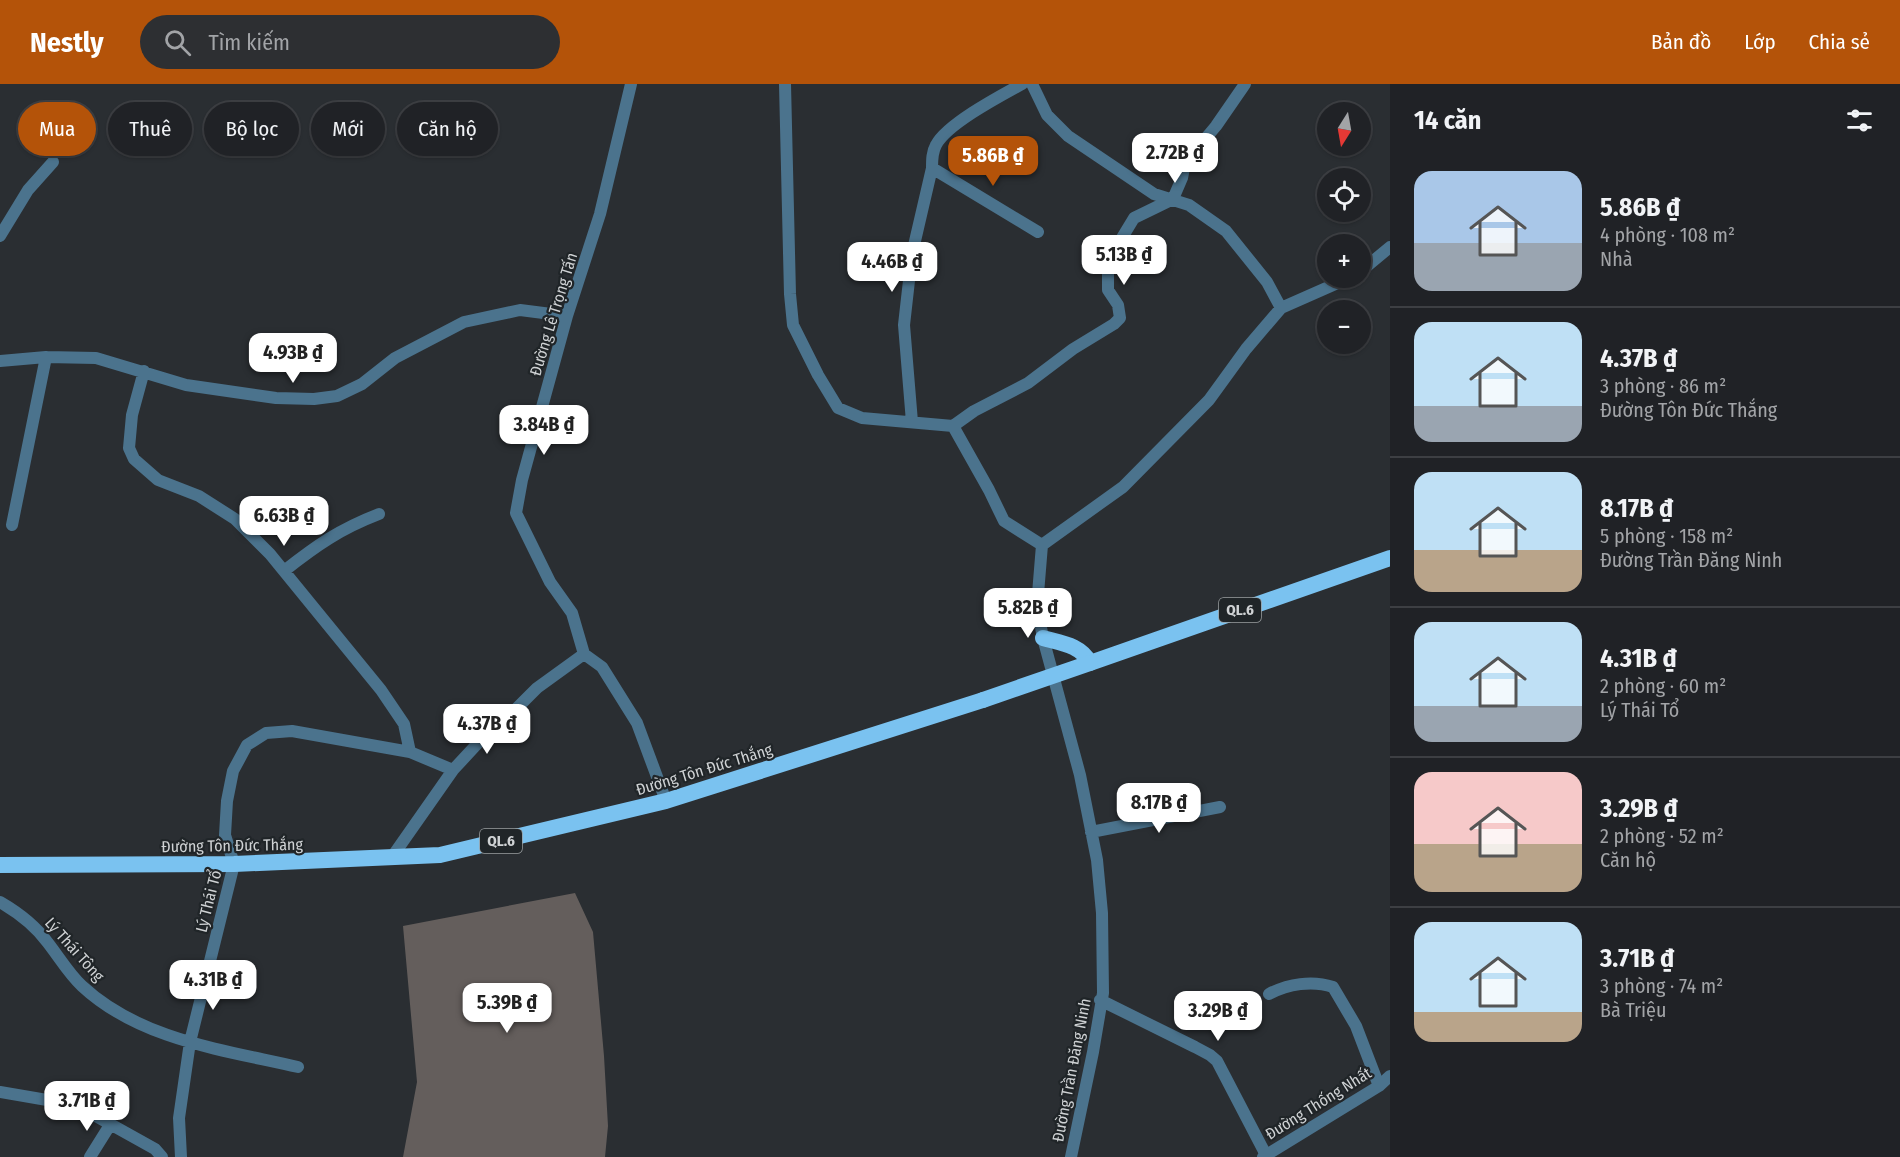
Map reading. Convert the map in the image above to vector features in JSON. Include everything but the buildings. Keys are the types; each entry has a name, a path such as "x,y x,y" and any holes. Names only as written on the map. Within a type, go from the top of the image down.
{"highway":[{"name":"Đường Tôn Đức Thắng","path":"0,865 234,864 441,855 666,801 983,700 1390,558"},
{"path":"1043,638 1075,647 1086,654 1090,663"}],"street":[{"name":"Đường Lê Trọng Tấn","path":"584,654 572,613 550,582 516,513 522,480 567,316 600,214 631,84"},
{"path":"785,84 790,294 793,325 818,375 838,408 862,418 953,426 974,411 1028,383 1073,349 1120,318 1118,305 1108,290 1108,261 1134,218 1173,199 1185,164 1216,126 1245,84"},
{"path":"912,422 904,325 912,254 932,168 932,155 937,143 968,117 1022,84"},
{"path":"1032,84 1047,115 1068,136 1154,194 1189,205 1226,231 1267,282 1281,308"},
{"path":"0,237 28,190 52,162"},
{"path":"932,168 1038,232"},
{"path":"1371,263 1390,247"},
{"path":"953,426 1004,521 1042,545 1123,487 1209,400 1246,349 1281,308 1326,288"},
{"path":"0,361 46,357 96,358 186,385 276,398 314,399 337,396 362,384 395,358 464,321 520,310 567,316"},
{"path":"12,525 46,357"},
{"path":"144,371 132,415 129,448 134,459 158,480 200,496 235,519 270,554 381,690 404,724 410,752"},
{"path":"284,571 321,542 351,524 379,514"},
{"name":"Đường Trần Đăng Ninh","path":"1042,545 1037,606 1043,638 1080,775 1097,860 1101,913 1103,993 1100,1000 1094,1052 1071,1157"},
{"path":"392,857 453,770 478,743 506,720 537,688 584,654 602,667 637,723 666,801"},
{"path":"234,864 225,835 227,801 233,771 247,745 266,733 292,731 410,752 453,770"},
{"path":"1091,832 1220,807"},
{"name":"Lý Thái Tổ","path":"181,1157 179,1118 190,1042 234,864"},
{"name":"Lý Thái Tông","path":"0,902 21,914 47,941 81,986 119,1013 159,1033 298,1067"},
{"path":"1269,994 1285,987 1312,983 1334,987 1356,1026 1379,1086"},
{"path":"1100,1000 1195,1047 1217,1061 1264,1156"},
{"name":"Đường Thống Nhất","path":"1264,1156 1379,1086 1390,1076"},
{"path":"0,1092 76,1105 155,1149 162,1157"},
{"path":"90,1157 110,1125"}]}
